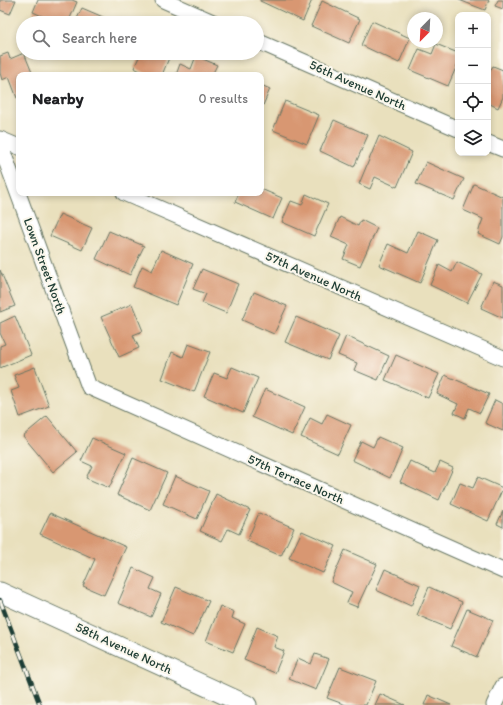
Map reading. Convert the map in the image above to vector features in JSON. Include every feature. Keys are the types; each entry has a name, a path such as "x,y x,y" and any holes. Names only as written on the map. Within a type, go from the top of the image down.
{"street":[{"path":"163,0 199,16"},
{"name":"56th Avenue North","path":"264,44 455,128"},
{"path":"0,139 16,146"},
{"name":"Lown Street North","path":"0,144 16,188"},
{"path":"491,144 503,149"},
{"name":"Lown Street North","path":"19,196 89,387"},
{"name":"57th Avenue North","path":"131,196 503,358"},
{"name":"57th Terrace North","path":"89,387 503,571"},
{"name":"58th Avenue North","path":"0,592 247,705"},
{"path":"494,705 503,686"}],"building":[{"path":"0,0 16,0 10,14 0,10"},
{"path":"38,0 72,0 77,2 71,16 42,16 33,12"},
{"path":"260,0 312,0 303,21"},
{"path":"459,0 489,0 485,10"},
{"path":"498,0 503,0 503,9 495,6"},
{"path":"322,1 360,19 349,43 311,26"},
{"path":"82,8 101,16 78,16"},
{"path":"372,21 407,37 407,45 399,63 361,45"},
{"path":"443,47 455,52 455,70 448,86 410,70 419,49 432,54 434,48"},
{"path":"8,53 10,59 16,56 16,60 27,60 32,72 16,72 16,95 9,77 2,80 0,73 0,56"},
{"path":"138,60 168,60 163,72 143,72 134,68"},
{"path":"194,60 205,60 217,65 214,72 177,72 180,64 191,69"},
{"path":"493,66 503,70 503,97 498,108 491,104 491,70"},
{"path":"264,86 270,89 264,103"},
{"path":"285,101 319,115 307,144 273,130"},
{"path":"334,120 368,135 354,167 320,151"},
{"path":"379,136 412,152 397,187 375,177 370,189 359,184"},
{"path":"426,162 464,179 454,200 416,184"},
{"path":"474,184 503,197 503,237 500,244 478,234 483,219 463,210"},
{"path":"264,190 282,198 273,219 235,202 238,196 264,196"},
{"path":"306,194 328,204 314,236 282,222 291,201 302,205"},
{"path":"60,214 92,228 82,250 50,236"},
{"path":"340,217 358,226 361,220 377,228 360,266 343,259 349,245 331,237"},
{"path":"109,231 144,246 130,275 96,259"},
{"path":"418,231 438,240 420,283 379,265 388,244 408,253"},
{"path":"161,250 193,264 176,305 133,287 142,266 152,271"},
{"path":"457,262 482,274 467,303 430,285 439,265 452,272"},
{"path":"202,269 238,284 226,313 202,303 206,294 193,289"},
{"path":"0,270 15,306 0,312"},
{"path":"493,281 503,285 503,318 481,308"},
{"path":"254,292 287,306 274,334 242,320"},
{"path":"132,304 143,331 133,335 139,348 119,357 101,317"},
{"path":"15,316 31,355 0,368 0,346 5,344 0,333 0,323"},
{"path":"296,317 339,336 328,360 285,342"},
{"path":"346,336 389,356 378,380 354,370 357,363 338,355"},
{"path":"188,344 210,352 194,392 162,379 172,352 183,357"},
{"path":"396,355 439,374 428,398 385,380"},
{"path":"35,367 49,406 20,417 11,391 19,388 14,375"},
{"path":"232,367 258,378 243,413 204,396 214,373 227,378"},
{"path":"445,375 489,394 480,413 469,408 465,418 454,413 458,404 437,394"},
{"path":"265,389 305,407 292,435 252,417"},
{"path":"495,400 503,404 503,431 485,423"},
{"path":"327,414 351,425 338,454 301,437 310,418 322,424"},
{"path":"47,416 77,452 53,472 23,436"},
{"path":"378,437 403,448 390,478 352,460 361,441 373,447"},
{"path":"92,438 126,453 109,488 86,478 92,466 81,461"},
{"path":"133,458 167,473 150,510 117,495"},
{"path":"410,461 435,473 440,462 453,468 439,500 400,482"},
{"path":"175,476 209,491 197,519 163,504"},
{"path":"478,477 503,488 488,521 451,504 460,483 473,488"},
{"path":"216,494 250,510 239,534 228,529 222,541 200,531"},
{"path":"503,511 503,527 497,524"},
{"path":"50,513 126,547 104,595 83,586 95,559 40,534"},
{"path":"259,513 294,528 281,556 247,541"},
{"path":"302,531 336,546 323,573 289,558"},
{"path":"345,550 377,564 357,607 347,603 352,592 331,582"},
{"path":"133,568 155,578 150,589 161,594 151,617 118,603"},
{"path":"385,569 420,585 411,606 376,590"},
{"path":"176,587 209,601 193,636 161,622"},
{"path":"429,587 462,602 450,629 417,615"},
{"path":"220,606 234,612 232,618 245,624 233,652 206,641"},
{"path":"467,609 493,620 477,657 451,646"},
{"path":"257,627 278,636 274,647 284,651 275,673 244,660"},
{"path":"315,654 329,659 316,690 289,679 298,658 311,664"},
{"path":"340,667 376,681 366,705 346,705 327,698"},
{"path":"380,694 405,705 375,705"},
{"path":"428,695 451,705 424,705"}],"railway":[{"path":"0,600 40,705"}]}
